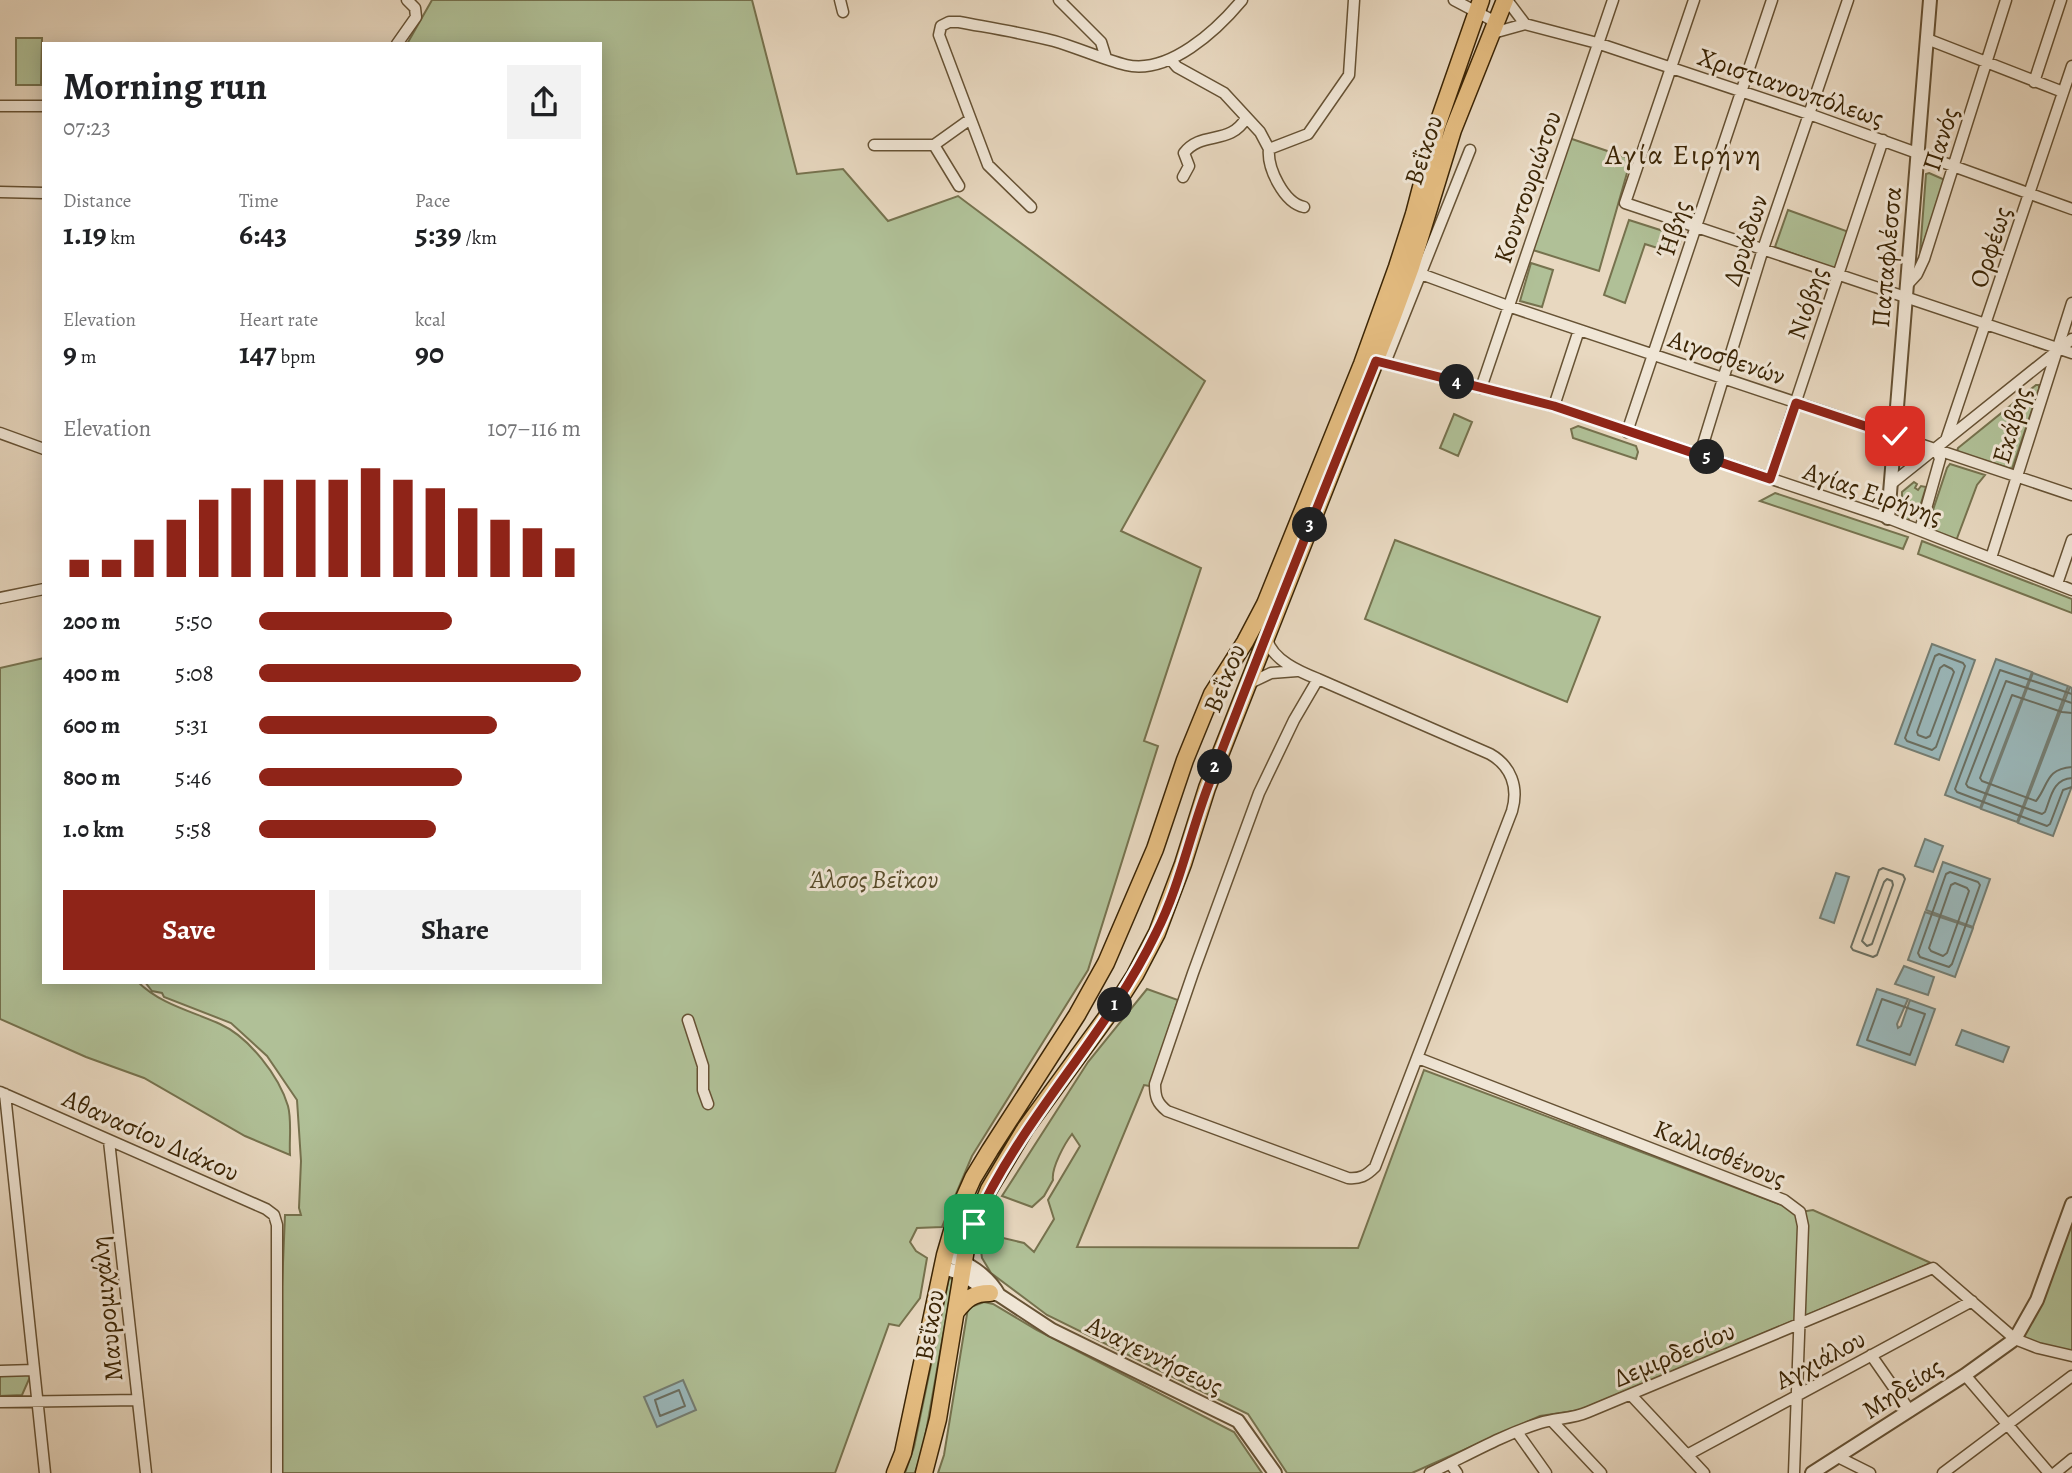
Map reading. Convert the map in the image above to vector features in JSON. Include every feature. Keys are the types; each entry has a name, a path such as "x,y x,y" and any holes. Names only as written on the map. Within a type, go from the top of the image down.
{"main road":[{"name":"Βεΐκου","path":"924,1473 938,1419 967,1243 989,1189 1026,1129 1130,983 1166,913 1207,788 1282,594 1381,362 1416,271 1453,130 1506,0"},
{"name":"Βεΐκου","path":"895,1473 903,1453 944,1261 957,1214 973,1178 1077,1015 1106,963 1155,849 1185,760 1212,694 1265,604 1362,364 1397,267 1437,126 1479,6"},
{"path":"956,1312 963,1302 972,1296 994,1294"}],"street":[{"path":"840,0 843,12"},
{"path":"1059,0 1101,42 1106,58"},
{"path":"1031,207 988,165 939,35 941,26 959,22 1053,41 1126,65 1143,67 1171,60 1222,24 1242,0"},
{"path":"1269,149 1308,134 1349,75 1354,0"},
{"path":"1454,0 1479,6 1491,20 1494,30 1525,23 1506,0"},
{"name":"Κουντουριώτου","path":"1481,388 1613,0"},
{"path":"1694,0 1625,203 1839,275 1905,291 1986,324 2072,353"},
{"name":"Ήβης","path":"1628,432 1772,0"},
{"name":"Δρυάδων","path":"1700,454 1763,249 1848,0"},
{"name":"Παπαφλέσσα","path":"1888,518 1930,0"},
{"name":"Πανός","path":"1905,291 1924,259 2006,0"},
{"path":"2034,82 2061,0"},
{"path":"398,42 415,20 416,10 410,2"},
{"name":"Χριστιανουπόλεως","path":"1525,23 1597,43 1809,114 2072,209"},
{"path":"1927,39 2065,96"},
{"path":"1171,60 1177,67 1224,93 1238,106 1259,131 1269,149 1271,167 1287,198 1304,207"},
{"name":"Ορφέως","path":"1946,440 2065,96 2072,66"},
{"path":"0,106 42,106"},
{"path":"1183,177 1189,166 1184,153 1189,147 1196,142 1232,134 1241,127 1246,118"},
{"path":"874,145 934,145 969,120"},
{"name":"Νιόβης","path":"1770,479 1883,140"},
{"path":"934,145 959,186"},
{"path":"1416,271 1470,150"},
{"path":"0,192 42,193"},
{"name":"Αιγοσθενών","path":"1416,271 1508,306 2072,495"},
{"name":"Εκάβης","path":"1991,558 2072,303"},
{"path":"1554,406 1579,330"},
{"path":"1891,484 2072,340"},
{"name":"Αγίας Ειρήνης","path":"1381,362 1554,406 1700,454 1888,518 2072,590"},
{"path":"0,433 42,448"},
{"path":"1920,530 1940,459 1936,449"},
{"path":"2057,584 2072,540"},
{"path":"0,598 42,589"},
{"path":"1266,639 1270,649 1297,671 1318,679 1490,754 1503,762 1512,780 1512,811 1418,1058 1375,1167 1359,1178 1348,1178 1167,1111 1159,1104 1155,1095 1155,1084 1193,973 1259,793 1294,720 1318,679"},
{"path":"1247,685 1271,673 1297,671"},
{"path":"688,1020 703,1066 703,1090 708,1104"},
{"name":"Καλλισθένους","path":"1418,1058 1784,1200 1800,1212 1804,1226 1794,1473"},
{"path":"2,1093 45,1473"},
{"name":"Αθανασίου Διάκου","path":"2,1093 266,1209 274,1215 277,1225 277,1473"},
{"name":"Μαυρομιχάλη","path":"109,1140 146,1473"},
{"path":"2015,1339 2037,1300 2072,1204"},
{"name":"Αναγεννήσεως","path":"944,1261 963,1267 994,1294 1052,1330 1238,1421 1275,1473"},
{"name":"Δεμιρδεσίου","path":"1430,1473 1542,1422 1574,1418 1933,1268 1972,1301"},
{"path":"1972,1301 2015,1339 2072,1356"},
{"name":"Αγχιάλου","path":"1687,1455 1972,1301"},
{"name":"Μηδείας","path":"1812,1473 1965,1375 2015,1339"},
{"path":"1871,1355 1910,1410"},
{"path":"0,1371 34,1370"},
{"path":"1965,1375 2049,1473"},
{"path":"1942,1473 2072,1376"},
{"path":"1630,1395 1704,1473"},
{"path":"0,1402 138,1400"},
{"path":"1552,1421 1596,1471"},
{"path":"1517,1433 1546,1473"},
{"path":"1838,1457 1870,1473"},
{"path":"2055,1473 2072,1459"},
{"path":"1450,1463 1457,1473"}],"green space":[{"name":"Άλσος Βεΐκου","path":"432,0 752,0 797,174 843,169 888,221 958,196 1205,381 1121,531 1201,568 1144,741 1158,746 1088,970 972,1156 942,1227 917,1228 910,1242 916,1251 927,1258 920,1298 899,1326 889,1324 835,1473 281,1473 285,1215 301,1215 297,1100 267,1056 231,1023 164,997 162,993 152,991 147,984 602,984 602,42 408,42"},
{"path":"16,38 42,38 41,85 16,85"},
{"path":"1569,138 1631,159 1599,271 1533,250"},
{"path":"1926,174 1945,180 1920,253"},
{"path":"1788,210 1849,232 1836,269 1775,247"},
{"path":"1629,220 1682,237 1676,254 1645,244 1625,303 1604,295"},
{"path":"1531,263 1553,270 1542,307 1520,301"},
{"path":"2039,385 2039,389 2012,469 1957,452 1958,448"},
{"path":"1454,414 1472,422 1458,456 1440,448"},
{"path":"1578,426 1636,446 1636,459 1573,438 1571,429"},
{"path":"1950,464 1985,475 1977,485 1956,541 1927,528"},
{"path":"1914,482 1918,490 1921,486 1926,487 1918,513 1911,515 1908,521 1902,517 1902,492"},
{"path":"1775,493 1908,537 1903,549 1760,501"},
{"path":"1395,540 1600,617 1567,702 1365,619"},
{"path":"1922,541 2072,599 2072,613 1918,554"},
{"path":"42,658 42,984 140,984 166,1002 231,1030 262,1059 284,1094 290,1118 290,1155 245,1136 144,1078 86,1057 0,1019 0,668"},
{"path":"1147,989 1178,1000 1150,1086 1144,1085 1077,1247 1358,1248 1424,1070 1800,1212 1813,1210 1931,1263 1580,1410 1540,1416 1412,1473 1287,1473 1248,1414 1047,1315 991,1273 982,1258 981,1251 986,1234 1024,1243 1034,1252 1054,1219 1048,1200 1080,1146 1072,1134 1056,1163 1053,1180 1044,1196 1032,1207 1002,1196 1088,1062"},
{"path":"2072,1204 2072,1356 2015,1339"},
{"path":"949,1278 953,1279 923,1449 915,1473 905,1473 914,1447"},
{"path":"984,1302 993,1304 1037,1330 1234,1432 1262,1473 938,1473 944,1455 968,1308"},
{"path":"27,1374 30,1377 22,1395 0,1396 0,1375"}],"water":[{"path":"1932,644 1975,660 1939,760 1895,744"},
{"path":"1996,659 2032,672 1980,808 1945,795"},
{"path":"2033,673 2068,686 2017,822 1981,809"},
{"path":"2070,687 2072,786 2053,836 2018,823"},
{"path":"1925,839 1943,846 1933,872 1915,866"},
{"path":"1943,862 1990,879 1973,927 1926,910"},
{"path":"1836,873 1849,877 1834,923 1820,918"},
{"path":"1925,912 1973,928 1955,977 1908,960"},
{"path":"1904,966 1934,977 1928,995 1895,984"},
{"path":"1877,989 1908,999 1897,1024 1898,1028 1910,1000 1935,1009 1915,1065 1857,1045"},
{"path":"1962,1030 2009,1047 2003,1062 1956,1045"},
{"path":"683,1380 696,1410 657,1427 644,1397"}],"district":[{"name":"Αγία Ειρήνη","path":"1684,154"}],"route":[{"path":"974,1224 989,1189 1026,1129 1119,1000 1157,933 1207,788 1376,361 1554,406 1770,479 1796,403 1895,436"}]}
